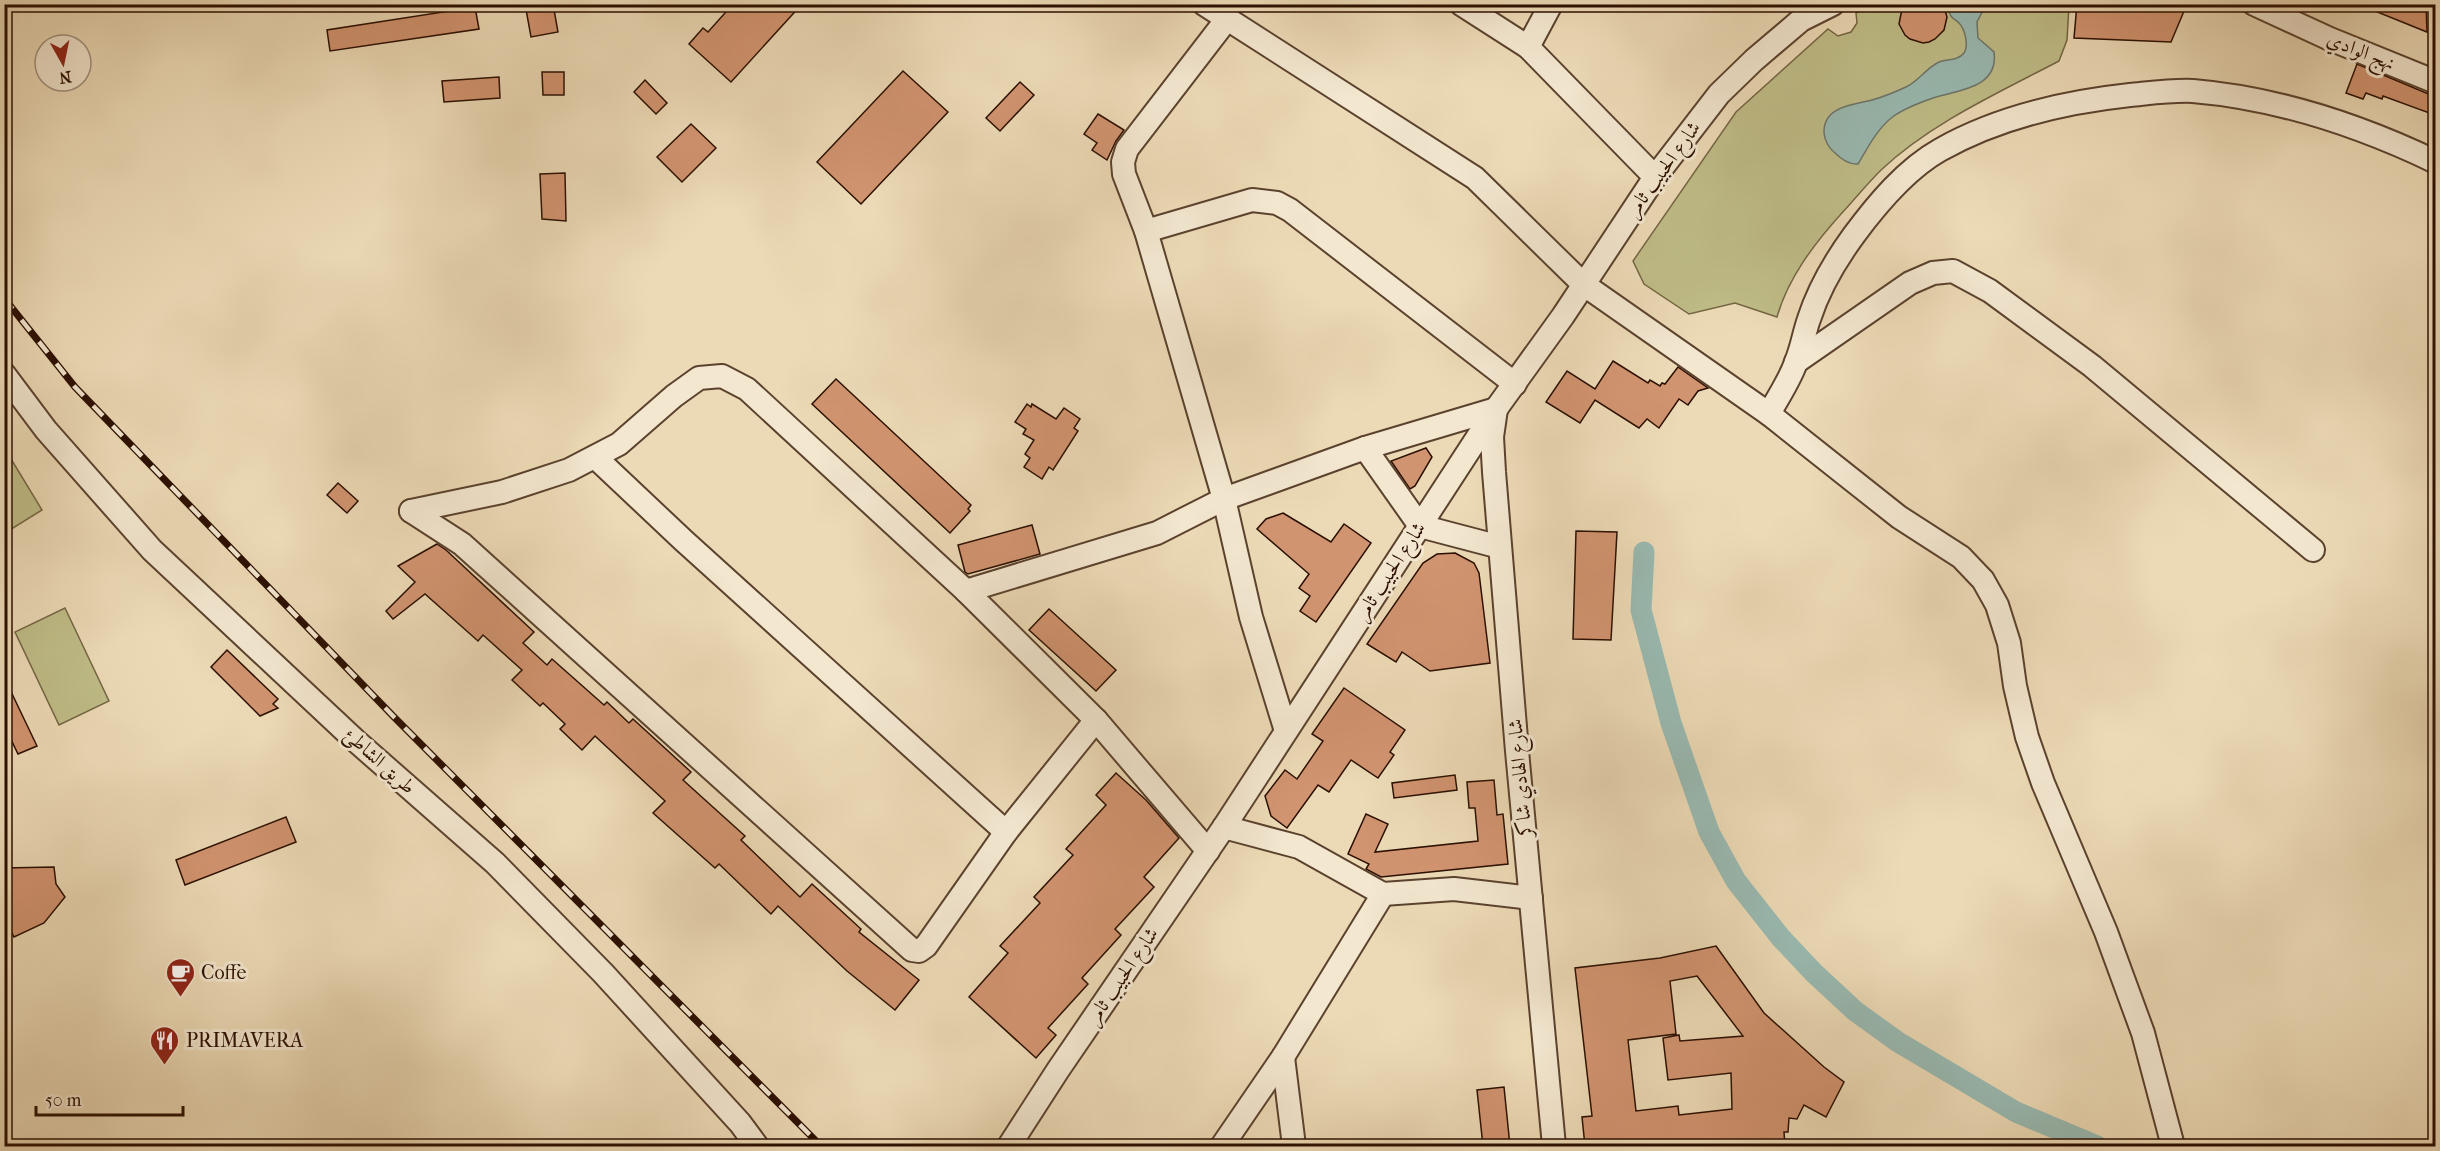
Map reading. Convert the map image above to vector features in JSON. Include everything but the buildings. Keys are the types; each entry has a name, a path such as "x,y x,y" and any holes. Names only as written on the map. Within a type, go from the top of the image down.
{"street":[{"path":"1461,4 1528,46 1655,177"},
{"path":"1528,46 1551,4"},
{"name":"شارع الحبيب ثامر","path":"1009,1146 1070,1052 1224,827 1496,409 1655,177 1719,94 1805,12 1833,4"},
{"name":"نهج الوادي","path":"2254,4 2330,39 2436,82"},
{"path":"1205,5 1475,178 1583,284 1769,414 1899,517 1961,557 1983,580 1997,606 2009,643 2015,686 2030,746 2043,783 2106,932 2143,1033 2173,1146"},
{"path":"1227,19 1127,149 1123,162 1124,174 1146,231 1224,499 1251,617 1286,731"},
{"path":"1769,414 1796,362 1821,288 1854,235 1911,171 1939,150 1980,130 2034,112 2087,99 2191,91 2235,96 2307,113 2405,147 2436,162"},
{"path":"1146,231 1252,200 1277,203 1290,210 1515,384"},
{"path":"1796,362 1910,283 1933,273 1953,271 1990,291 2092,366 2313,550"},
{"name":"طريق الشاطئ","path":"4,375 46,430 152,550 356,741 495,863 610,981 740,1123 757,1146"},
{"path":"1096,720 1006,832 926,946 919,951 912,950 462,544 411,511 502,492 569,470 619,444 674,396 699,378 722,376 747,389 966,591 1096,720 1208,851"},
{"path":"966,591 1157,533 1224,499 1365,448 1496,409"},
{"name":"شارع الهادي شاكر","path":"1496,409 1492,437 1500,547 1554,1146"},
{"path":"1365,448 1420,526 1500,547"},
{"path":"595,457 691,548 1006,832"},
{"path":"1224,827 1299,848 1383,894 1454,889 1531,898"},
{"path":"1222,1146 1283,1057 1383,894"},
{"path":"1283,1057 1294,1146"}],"shaded area":[{"path":"1871,5 2069,5 2067,40 2059,61 1943,123 1881,170 1812,249 1795,275 1777,317 1735,303 1689,314 1644,284 1633,261 1736,112 1828,29 1838,36 1851,32 1857,23 1856,13"},
{"path":"5,449 42,510 4,533"},
{"path":"65,608 109,701 59,725 15,632"}],"water":[{"path":"1948,5 1986,5 1977,22 1978,38 1994,52 1994,64 1990,73 1976,85 1924,101 1895,115 1876,135 1858,164 1842,159 1830,148 1824,136 1828,117 1840,108 1872,100 1906,87 1934,65 1959,57 1964,53 1965,33 1959,23 1952,18"}],"waterway":[{"path":"1644,552 1641,610 1671,723 1709,832 1736,881 1781,938 1855,1011 1898,1042 2016,1112 2097,1146"}],"railway":[{"path":"4,298 75,387 394,717 821,1146"}],"place":[{"name":"Coffe","path":"180,998"},
{"name":"PRIMAVERA","path":"165,1066"}]}
